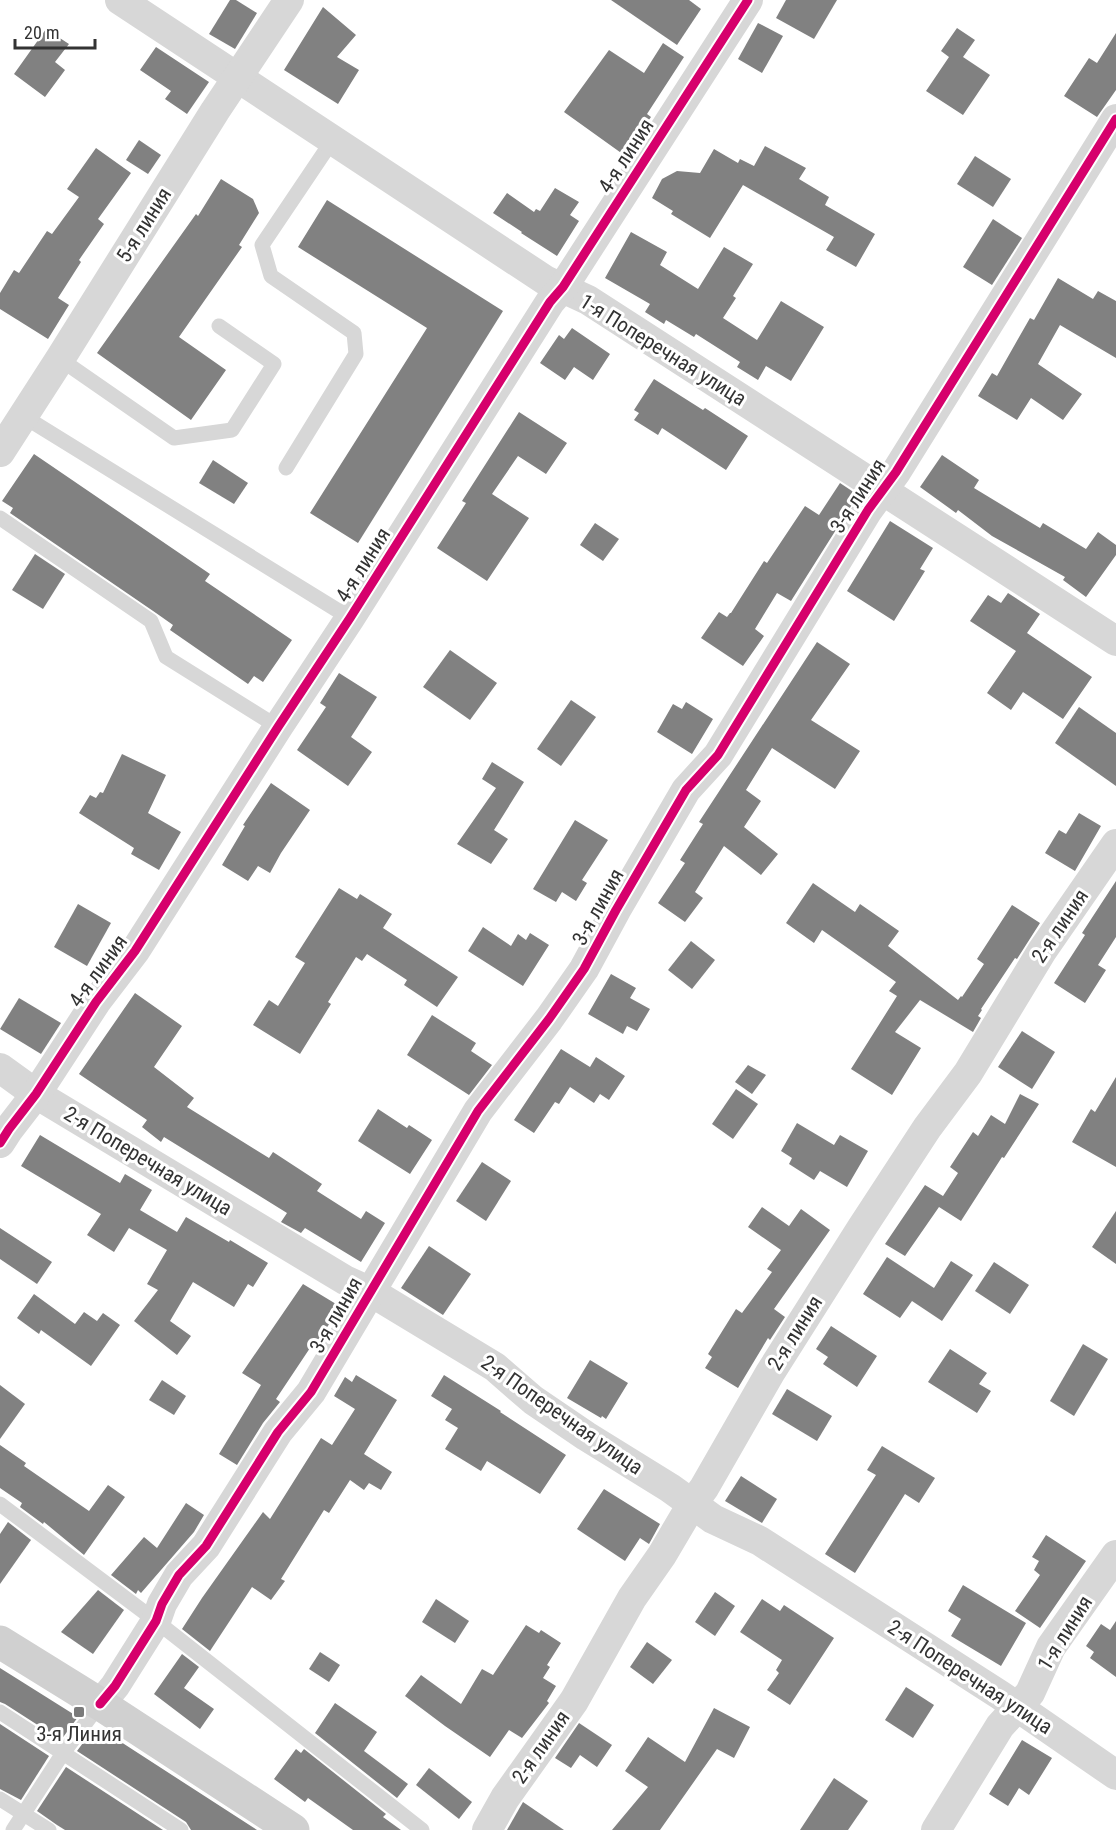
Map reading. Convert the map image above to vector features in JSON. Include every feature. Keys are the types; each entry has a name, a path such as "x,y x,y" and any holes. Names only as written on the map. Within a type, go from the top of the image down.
{"street":[{"name":"1-я Поперечная улица","path":"120,0 545,280 598,307 1116,641"},
{"name":"5-я линия","path":"0,452 215,111 289,0"},
{"name":"4-я линия","path":"0,1143 36,1094 96,1002 135,951 550,302 563,288 748,0"},
{"name":"3-я линия","path":"100,1704 115,1686 156,1621 162,1604 179,1575 206,1546 278,1432 311,1392 478,1111 549,1019 584,969 686,790 718,755 868,510 896,472 1116,119"},
{"name":"2-я линия","path":"487,1830 505,1798 574,1701 632,1598 704,1488 770,1372 861,1229 927,1128 968,1073 1042,951 1116,844"},
{"name":"2-я Поперечная улица","path":"0,1068 36,1094 345,1280 371,1292 495,1367 533,1400 586,1436 670,1488 713,1519 760,1542 1018,1708 1116,1775"},
{"name":"1-я линия","path":"936,1830 1000,1726 1030,1693 1051,1647 1116,1555"},
{"path":"0,1642 100,1704 293,1830"}],"lane":[{"path":"286,468 356,354 354,333 271,276 262,245 332,141"},
{"path":"60,359 174,438 232,430 274,364 219,326"},
{"path":"23,416 350,618"},
{"path":"0,518 151,621 166,657 278,727"},
{"path":"0,1504 156,1621 422,1830"},
{"path":"13,1830 63,1753 100,1704"},
{"path":"0,1712 181,1830"},
{"path":"0,1799 49,1830"}],"building":[{"path":"230,0 236,0 257,13 235,49 209,34"},
{"path":"611,0 689,0 701,9 677,45"},
{"path":"786,0 837,0 814,39 776,18"},
{"path":"323,7 356,35 337,57 359,70 338,104 284,70"},
{"path":"758,23 783,36 762,73 738,59"},
{"path":"957,28 975,40 963,57 990,75 963,115 926,91 949,57 941,51"},
{"path":"46,29 69,44 55,62 65,70 45,97 14,74"},
{"path":"1116,33 1116,90 1097,117 1064,96 1089,58 1097,63"},
{"path":"663,43 684,57 647,114 651,117 624,155 564,112 609,50 644,73"},
{"path":"156,47 209,82 187,114 165,99 171,91 140,70"},
{"path":"139,140 161,155 148,174 126,160"},
{"path":"765,146 806,168 799,179 829,197 825,205 875,234 856,267 826,250 834,237 743,185 710,238 671,214 673,211 652,198 662,179 677,171 700,173 714,149 738,163 740,159 754,166"},
{"path":"96,148 131,173 98,219 104,224 79,260 81,262 58,298 69,305 48,339 0,309 0,293 14,270 19,273 47,231 52,234 79,197 67,189"},
{"path":"975,156 1011,179 993,207 957,184"},
{"path":"221,179 253,199 259,213 239,245 242,247 179,337 226,370 191,420 97,353 196,214 198,216"},
{"path":"555,188 579,202 570,215 579,221 557,256 493,213 507,193 534,212 536,209 540,211"},
{"path":"327,200 503,311 358,543 310,513 427,328 298,247"},
{"path":"993,219 1022,238 992,285 963,267"},
{"path":"631,232 667,252 660,265 698,289 724,247 753,264 733,296 736,298 723,318 757,340 781,301 824,327 791,381 766,366 758,380 737,367 740,362 696,334 694,337 666,320 664,324 645,312 650,304 605,278"},
{"path":"1058,278 1093,299 1098,291 1116,301 1116,358 1060,325 1038,364 1082,394 1063,420 1031,398 1017,420 978,396 992,373 997,376 1030,318 1034,320"},
{"path":"572,328 610,354 593,380 574,367 565,380 540,363 559,335 564,339"},
{"path":"654,379 748,436 726,470 662,428 658,435 634,420 639,413 634,410"},
{"path":"519,412 567,443 546,474 518,456 492,494 529,518 487,581 437,548 466,503 462,501"},
{"path":"34,454 210,574 205,581 292,640 263,682 254,676 248,684 170,630 173,625 10,513 13,508 2,501"},
{"path":"942,455 979,480 974,488 1040,528 1043,523 1086,549 1098,532 1116,545 1116,555 1086,597 1063,580 1065,577 992,536 958,510 956,513 920,487"},
{"path":"213,460 248,483 234,504 199,483"},
{"path":"840,483 858,495 791,601 777,593 755,629 764,636 743,666 701,638 719,612 727,617 731,613 764,561 767,563 805,506 819,515"},
{"path":"890,521 933,548 920,569 925,571 894,621 847,591"},
{"path":"595,523 619,539 603,561 580,545"},
{"path":"35,554 65,574 43,609 12,590"},
{"path":"1008,593 1040,614 1027,633 1092,677 1063,719 1023,692 1011,710 987,693 1016,651 970,621 988,595 1001,603"},
{"path":"817,642 850,664 811,720 860,751 835,789 772,748 746,790 761,801 744,827 778,854 761,875 724,846 695,892 703,898 685,922 658,903 685,863 680,860 703,824 699,822"},
{"path":"450,650 497,683 470,720 423,687"},
{"path":"339,673 377,697 351,737 372,752 348,786 297,750 326,707 320,703"},
{"path":"571,700 596,717 561,766 537,749"},
{"path":"686,702 713,719 692,754 657,732 673,704 682,709"},
{"path":"1079,707 1116,733 1116,786 1055,743"},
{"path":"122,754 166,775 148,813 181,832 159,870 131,854 134,848 79,813 90,795 96,798 100,792 103,793"},
{"path":"492,762 524,782 494,830 508,839 491,864 457,844 496,788 482,779"},
{"path":"271,783 310,810 270,873 258,866 248,881 222,865 245,826 243,825"},
{"path":"1079,813 1101,826 1075,871 1045,853 1059,830 1066,834"},
{"path":"575,820 608,840 582,880 587,883 576,901 562,892 556,902 533,889"},
{"path":"1116,881 1116,937 1098,965 1106,970 1085,1003 1054,983 1085,935 1082,933"},
{"path":"813,883 855,912 860,904 899,931 888,946 958,1000 984,964 977,959 1012,905 1040,923 981,1009 978,1016 981,1018 973,1032 920,1000 895,1032 921,1048 892,1095 851,1069 897,996 889,991 896,982 822,930 814,943 786,923"},
{"path":"339,888 357,899 360,894 392,914 383,928 458,977 437,1007 404,985 407,980 367,954 362,961 356,957 328,1002 331,1004 300,1054 253,1025 269,1000 278,1006 305,963 295,957"},
{"path":"78,904 111,923 87,966 54,947"},
{"path":"483,927 511,946 518,934 526,940 530,933 549,945 523,986 468,951"},
{"path":"691,941 715,960 692,989 668,970"},
{"path":"611,974 636,988 630,998 650,1009 637,1031 627,1026 623,1034 588,1014"},
{"path":"135,993 182,1026 154,1067 194,1098 187,1107 269,1158 273,1152 322,1184 317,1191 361,1219 366,1211 385,1223 361,1262 305,1228 301,1233 281,1222 287,1213 164,1137 161,1142 142,1127 147,1120 79,1074"},
{"path":"19,998 61,1023 41,1054 0,1029"},
{"path":"432,1015 476,1043 471,1051 492,1065 469,1095 407,1055"},
{"path":"1022,1031 1055,1052 1032,1089 998,1067"},
{"path":"561,1049 590,1067 596,1057 625,1076 609,1100 600,1094 594,1103 570,1087 559,1104 555,1102 534,1133 514,1120"},
{"path":"748,1065 766,1075 752,1094 735,1082"},
{"path":"1116,1077 1116,1167 1072,1142 1091,1109 1095,1112"},
{"path":"736,1089 758,1104 733,1139 712,1124"},
{"path":"1020,1094 1039,1104 961,1221 939,1207 905,1256 885,1244 925,1185 943,1196 958,1173 950,1167 973,1132 978,1136 991,1115 1005,1124"},
{"path":"378,1109 407,1128 409,1125 432,1140 410,1174 358,1141"},
{"path":"797,1123 834,1145 840,1135 868,1151 847,1187 820,1171 814,1180 789,1164 792,1158 781,1151"},
{"path":"40,1135 120,1183 125,1174 152,1190 140,1210 177,1232 186,1217 268,1263 253,1287 248,1284 234,1307 193,1282 170,1321 191,1336 177,1355 134,1321 158,1290 147,1284 167,1250 129,1228 114,1252 87,1235 101,1214 21,1166"},
{"path":"482,1162 511,1181 486,1221 456,1201"},
{"path":"762,1207 789,1226 801,1209 830,1230 774,1309 785,1317 770,1340 768,1338 738,1388 705,1368 712,1357 708,1354 736,1309 742,1313 772,1272 767,1269 781,1250 748,1227"},
{"path":"1116,1211 1116,1264 1092,1247"},
{"path":"0,1228 52,1262 37,1284 0,1259"},
{"path":"429,1246 471,1274 443,1315 401,1288"},
{"path":"887,1257 934,1288 951,1261 973,1275 942,1321 912,1301 900,1318 863,1294"},
{"path":"994,1262 1029,1285 1010,1314 975,1291"},
{"path":"303,1284 341,1307 276,1399 280,1402 263,1423 237,1465 219,1454 261,1385 242,1373"},
{"path":"34,1294 75,1324 84,1312 97,1321 103,1313 120,1325 91,1366 41,1330 39,1334 17,1318"},
{"path":"831,1326 877,1356 857,1387 823,1364 828,1357 816,1349"},
{"path":"1083,1344 1108,1359 1074,1416 1050,1401"},
{"path":"950,1349 987,1373 979,1384 991,1391 977,1413 928,1382"},
{"path":"590,1360 628,1383 606,1419 567,1398"},
{"path":"356,1375 397,1400 364,1454 392,1472 381,1490 369,1483 364,1490 350,1480 329,1513 324,1510 281,1579 285,1581 271,1600 252,1587 210,1651 182,1629 263,1512 270,1519 321,1438 332,1445 355,1409 334,1396 345,1377 352,1382"},
{"path":"444,1375 566,1455 540,1494 487,1461 481,1471 445,1449 458,1428 445,1420 452,1409 431,1396"},
{"path":"162,1380 186,1396 174,1415 149,1400"},
{"path":"0,1385 25,1404 0,1439"},
{"path":"787,1389 832,1416 817,1441 772,1414"},
{"path":"0,1445 26,1463 24,1466 89,1511 108,1485 125,1497 84,1555 44,1522 43,1524 20,1507 22,1503 0,1488"},
{"path":"882,1446 935,1478 919,1503 905,1494 855,1573 825,1554 876,1475 867,1470"},
{"path":"741,1476 777,1499 762,1523 725,1501"},
{"path":"604,1489 660,1524 649,1544 640,1538 625,1561 577,1529"},
{"path":"186,1503 204,1515 194,1532 141,1593 138,1590 136,1594 111,1575 144,1537 157,1548"},
{"path":"8,1522 31,1540 0,1584 0,1534"},
{"path":"1046,1535 1086,1561 1040,1628 1015,1611 1040,1575 1034,1570 1039,1561 1032,1557"},
{"path":"963,1585 1026,1623 1001,1666 951,1636 961,1619 948,1611"},
{"path":"98,1590 124,1610 93,1654 61,1632"},
{"path":"715,1592 735,1606 715,1636 695,1622"},
{"path":"436,1599 469,1621 455,1643 422,1622"},
{"path":"762,1599 780,1611 784,1605 834,1638 790,1705 767,1690 779,1673 776,1670 782,1660 740,1632"},
{"path":"1116,1621 1116,1677 1090,1658 1094,1652 1086,1646 1101,1624 1110,1630"},
{"path":"526,1625 539,1633 541,1630 561,1643 547,1665 550,1667 543,1678 556,1686 547,1701 549,1703 522,1738 509,1730 490,1757 405,1696 421,1675 461,1704 482,1669 493,1675"},
{"path":"647,1642 672,1660 653,1684 630,1667"},
{"path":"320,1652 340,1665 329,1682 309,1669"},
{"path":"182,1654 199,1667 184,1688 214,1709 200,1729 154,1694"},
{"path":"0,1668 78,1717 61,1740 0,1702"},
{"path":"906,1687 934,1705 913,1738 885,1720"},
{"path":"335,1703 377,1732 364,1751 408,1784 397,1798 315,1733"},
{"path":"714,1708 750,1727 734,1758 717,1749 660,1830 612,1830 648,1787 625,1771 648,1737 685,1762"},
{"path":"579,1723 612,1745 597,1767 580,1755 571,1768 555,1758"},
{"path":"0,1724 49,1756 21,1800 0,1789"},
{"path":"94,1728 103,1733 104,1731 257,1830 191,1830 186,1822 77,1751"},
{"path":"1022,1740 1052,1758 1029,1795 1019,1788 1008,1806 989,1794"},
{"path":"296,1749 301,1753 304,1749 386,1814 383,1817 401,1830 353,1830 308,1798 305,1802 274,1779"},
{"path":"66,1767 163,1830 65,1830 57,1825 37,1811"},
{"path":"429,1768 472,1802 459,1819 416,1785"},
{"path":"834,1778 868,1801 848,1830 800,1830"},
{"path":"523,1802 564,1830 507,1830"}],"cycle path":[{"path":"0,1143 36,1094 96,1002 135,951 550,302 563,287 748,0"},
{"path":"100,1704 115,1686 156,1621 162,1604 179,1575 206,1546 278,1432 311,1392 478,1111 549,1019 584,969 686,790 718,755 868,510 896,472 1116,119"}],"place":[{"name":"3-я Линия","path":"79,1712"}]}
